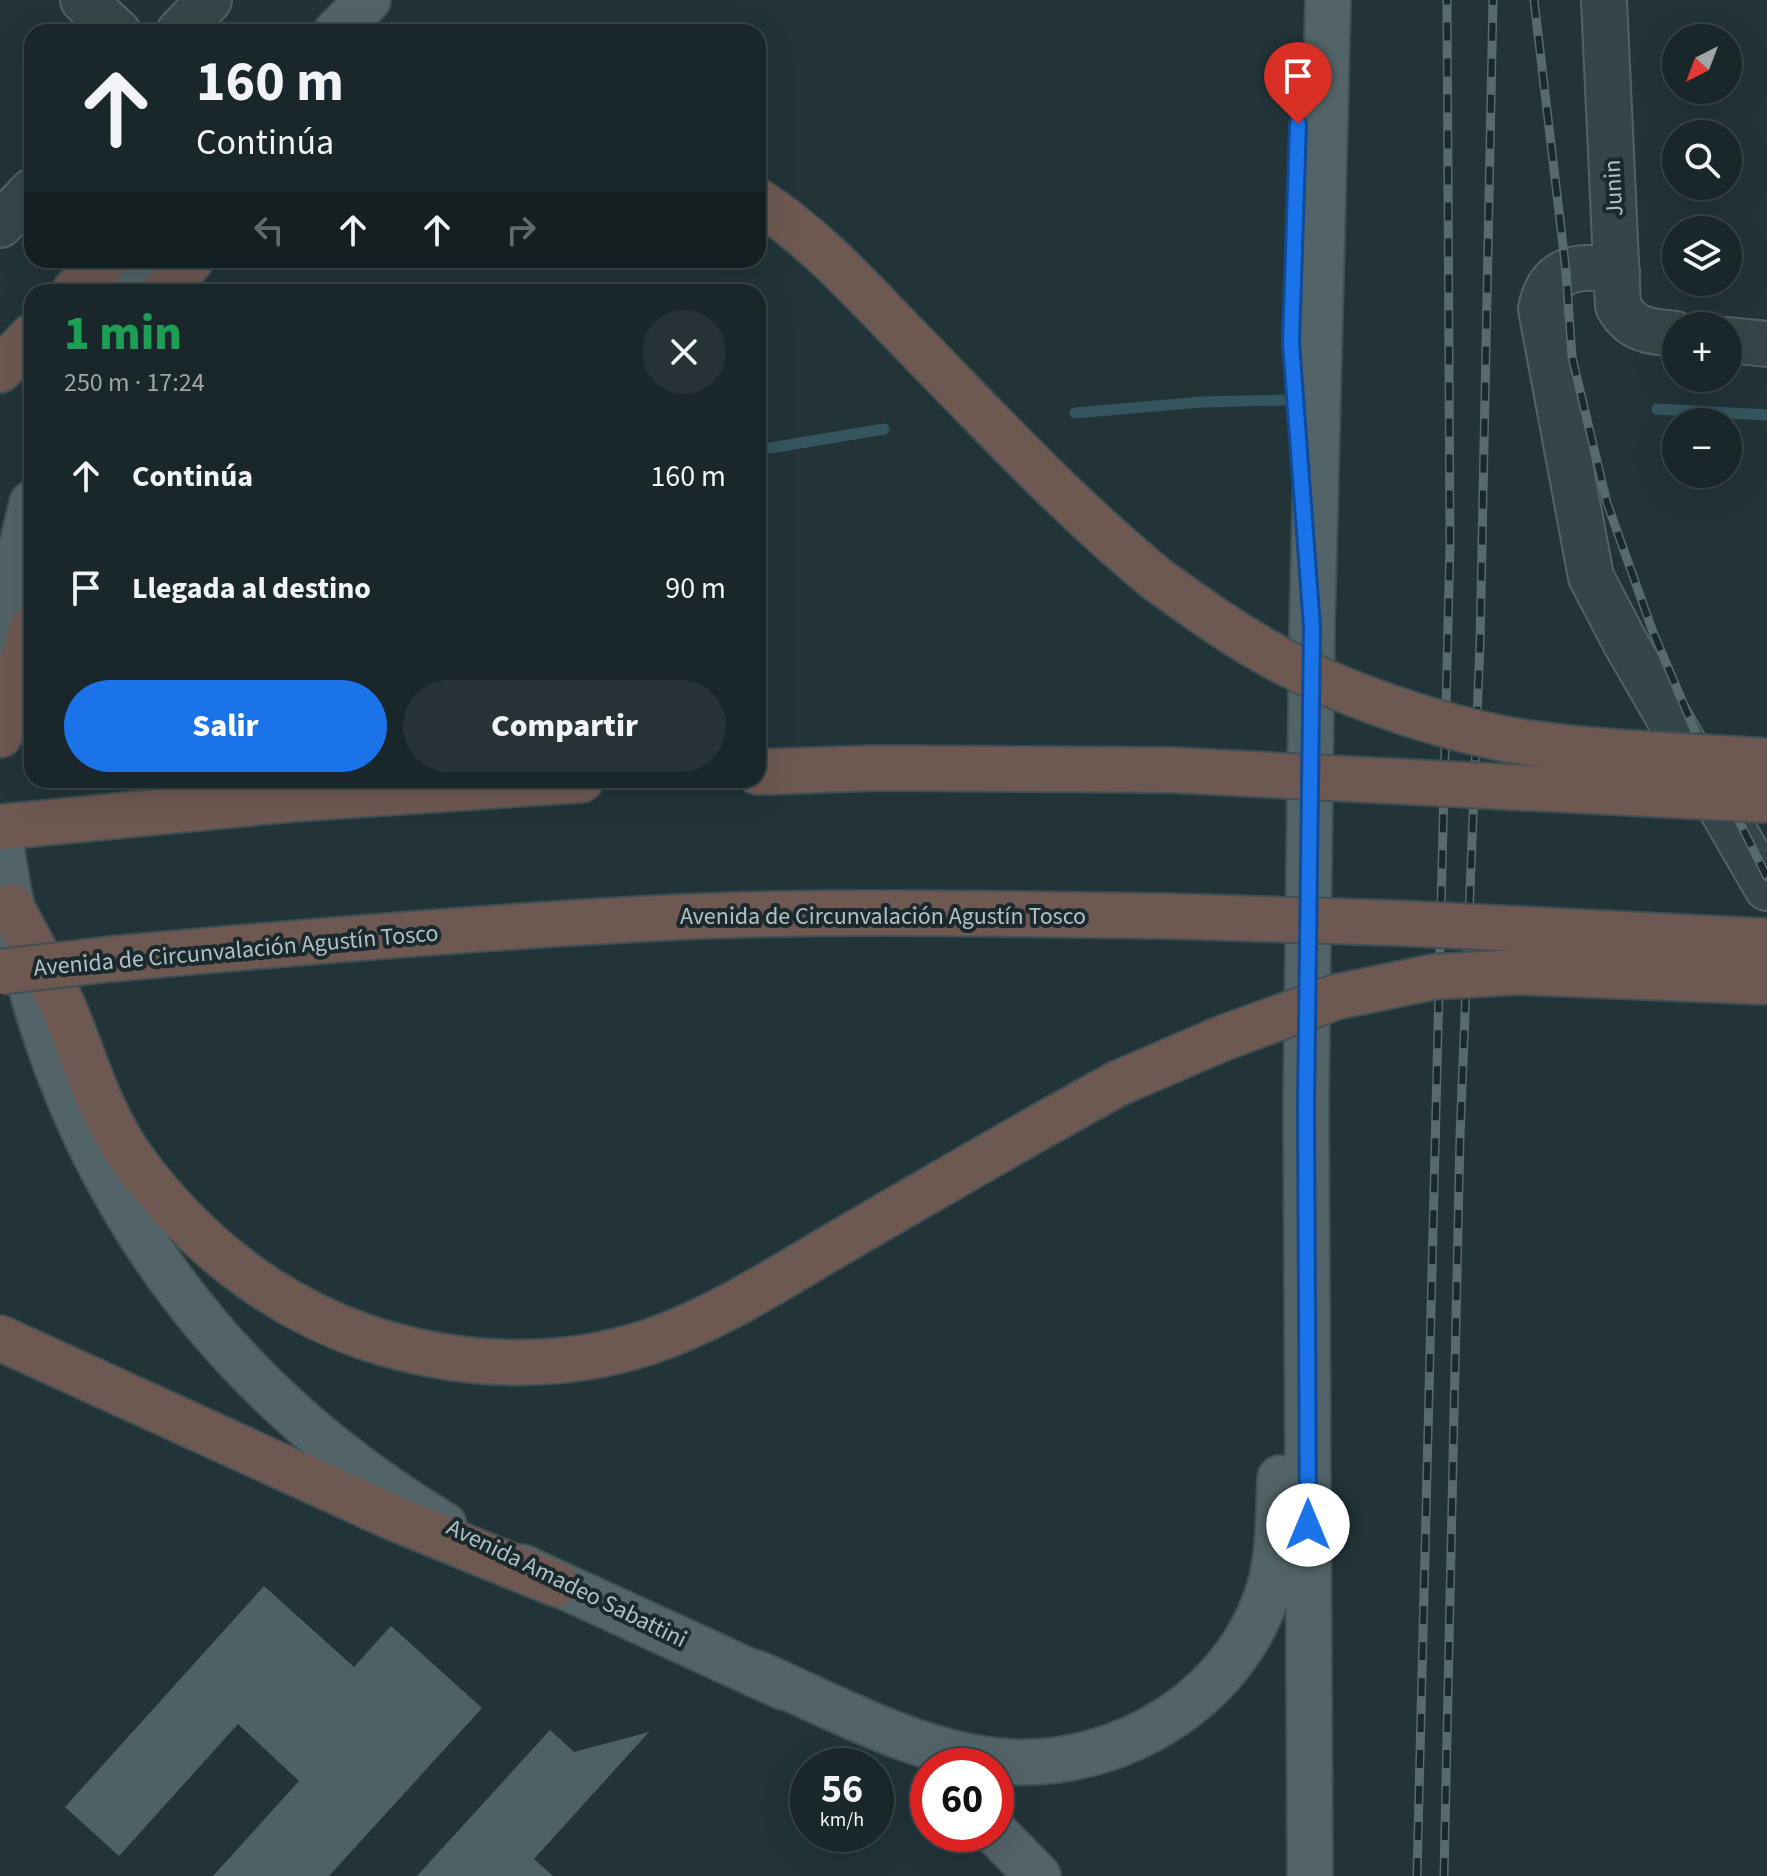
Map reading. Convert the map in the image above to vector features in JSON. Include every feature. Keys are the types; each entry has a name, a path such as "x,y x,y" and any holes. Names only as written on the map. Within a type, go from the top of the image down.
{"highway":[{"path":"766,206 787,220 850,277 1073,505 1158,580 1210,617 1294,667 1378,701 1460,729 1537,744 1767,761"},
{"path":"82,284 97,268"},
{"path":"171,284 184,268"},
{"path":"0,370 24,344"},
{"path":"0,735 24,655"},
{"path":"766,772 879,768 1171,770 1767,800"},
{"path":"0,827 91,817 475,788"},
{"path":"11,906 65,1012 105,1111 131,1157 165,1202 216,1252 292,1306 341,1329 394,1347 447,1358 500,1363 554,1362 600,1355 651,1341 703,1319 1119,1083 1223,1038 1336,997 1433,977 1517,972 1767,982"},
{"name":"Avenida de Circunvalación Agustín Tosco","path":"0,972 111,959 472,929 682,917 881,912 1412,923 1767,941"},
{"path":"0,1338 394,1518 556,1584"}],"main road":[{"path":"344,24 368,0"},
{"path":"1299,0 1291,343 1312,627"},
{"path":"1310,1876 1306,1106 1312,627 1328,0"},
{"path":"0,680 10,596 24,537"},
{"path":"756,1673 901,1736 947,1752 984,1760 1023,1763 1064,1761 1132,1741 1166,1721 1216,1676 1251,1632 1275,1568 1278,1530 1281,1056 1312,727"},
{"name":"Avenida Amadeo Sabattini","path":"0,836 21,957 63,1083 90,1144 163,1270 203,1323 251,1376 349,1463 467,1538 556,1584 756,1673 833,1713 910,1764"},
{"path":"1014,1851 1038,1876"}],"street":[{"path":"83,0 109,24"},
{"path":"186,24 209,0"},
{"name":"Junin","path":"1604,0 1618,306 1626,320 1642,331 1662,333"},
{"path":"0,225 24,200"},
{"path":"1617,272 1594,266 1566,271 1549,286 1541,309 1588,563 1596,587 1625,642 1767,888"},
{"path":"1742,341 1767,344"}],"building":[{"path":"264,1586 354,1667 391,1626 482,1708 329,1876 213,1876 299,1781 238,1724 119,1856 65,1807"},
{"path":"550,1730 574,1752 649,1732 534,1859 553,1876 417,1876"}],"waterway":[{"path":"1075,413 1202,402 1287,400"},
{"path":"1657,409 1767,415"},
{"path":"766,449 884,429"}],"railway":[{"path":"1417,1876 1450,545 1447,0"},
{"path":"1444,1876 1460,1136 1480,644 1493,0"},
{"path":"1534,0 1566,271 1572,357 1607,503 1653,632 1700,743 1767,877"}],"route":[{"path":"1298,124 1291,343 1312,627 1306,1106 1308,1525"}]}
